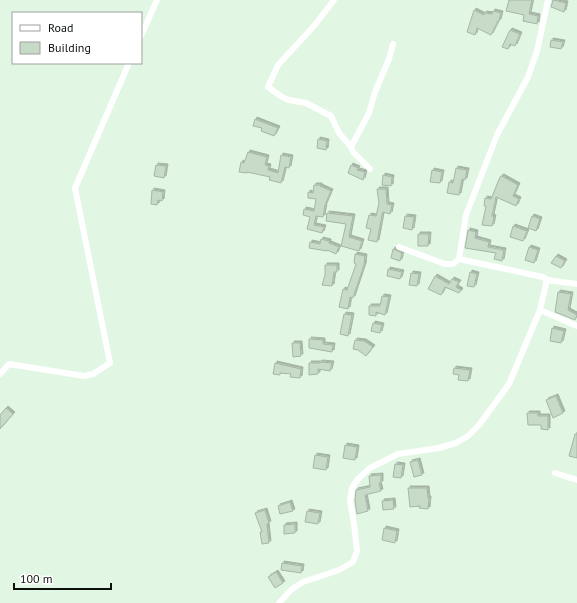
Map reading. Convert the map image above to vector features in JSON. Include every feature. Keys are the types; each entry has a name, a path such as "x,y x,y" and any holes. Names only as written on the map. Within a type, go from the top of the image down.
{"street":[{"path":"142,34 156,0"},
{"path":"334,0 314,26 278,65 268,87 282,97 289,100 306,103 331,116 339,133 351,147 353,152 370,169"},
{"path":"399,247 445,264 453,264 459,259 466,214 497,135 528,77 537,51 548,0"},
{"path":"351,147 369,113 375,92 389,59 392,44"},
{"path":"0,374 9,364 84,376 93,374 110,363 75,188 129,64"},
{"path":"459,259 543,277 547,280 577,284"},
{"path":"279,603 292,589 303,582 339,570 353,562 357,551 350,501 352,488 358,479 370,468 398,454 439,448 456,443 468,436 480,425 509,384 540,310 547,280"},
{"path":"540,310 577,326"},
{"path":"555,473 577,480"}],"building":[{"path":"509,0 532,0 529,14 538,16 537,24 523,21 524,15 506,11"},
{"path":"553,0 566,3 564,12 551,7"},
{"path":"474,10 484,15 484,13 492,14 493,11 501,13 499,21 491,35 477,28 475,35 467,32"},
{"path":"510,30 520,34 515,46 510,44 508,49 502,47"},
{"path":"551,40 563,42 561,49 550,47"},
{"path":"255,119 278,128 274,136 261,131 262,128 253,126"},
{"path":"318,139 327,141 326,150 317,148"},
{"path":"248,152 267,157 265,165 269,166 268,170 278,173 281,155 291,157 289,168 285,167 281,183 269,180 270,177 247,172 239,172 241,162 244,163"},
{"path":"156,165 166,166 164,178 154,176"},
{"path":"351,165 358,168 357,170 365,172 363,180 348,173"},
{"path":"456,168 467,170 465,180 462,179 459,195 447,193 449,182 453,183"},
{"path":"432,170 442,172 440,183 430,182"},
{"path":"383,175 392,177 391,186 382,185"},
{"path":"502,176 518,185 513,196 519,199 516,206 496,197 492,216 494,217 492,226 482,225 486,206 484,206 485,198 491,199 500,177"},
{"path":"314,185 320,185 331,191 325,205 323,217 316,216 314,225 324,227 322,233 307,229 310,217 303,215 304,209 314,211 316,199 308,198 308,192 313,193"},
{"path":"377,189 386,189 387,204 392,205 390,214 383,212 377,242 368,240 371,229 366,228 369,215 376,216 379,203"},
{"path":"152,190 163,192 162,201 158,200 157,205 151,204"},
{"path":"327,213 353,216 349,237 362,241 359,251 341,246 346,224 326,221"},
{"path":"405,216 414,217 412,230 403,228"},
{"path":"532,216 540,219 536,231 528,228"},
{"path":"513,226 527,231 523,241 510,237"},
{"path":"468,230 476,232 475,238 489,242 488,247 504,250 502,261 494,259 496,253 465,248"},
{"path":"418,234 429,234 428,246 418,246"},
{"path":"321,239 329,241 329,243 339,247 336,254 327,250 309,248 310,242 320,244"},
{"path":"529,247 538,250 534,263 525,260"},
{"path":"393,249 402,253 400,261 391,258"},
{"path":"355,254 365,256 364,265 353,298 350,297 348,309 339,307 343,289 347,290 356,264 354,263"},
{"path":"556,256 565,261 561,268 551,263"},
{"path":"325,265 337,265 337,272 334,272 332,286 322,285 325,275"},
{"path":"388,269 402,272 400,279 387,276"},
{"path":"470,272 477,274 474,287 467,286"},
{"path":"411,273 419,274 417,286 409,285"},
{"path":"435,276 449,284 452,279 459,282 456,287 461,290 459,293 445,287 441,295 428,289"},
{"path":"558,292 571,294 568,310 577,315 575,320 555,312"},
{"path":"382,296 389,297 385,315 376,312 376,316 369,315 369,306 380,306"},
{"path":"344,314 352,315 348,336 340,334"},
{"path":"373,323 382,325 380,333 371,331"},
{"path":"552,328 564,331 561,343 550,341"},
{"path":"309,339 323,340 323,344 333,345 332,352 309,348"},
{"path":"355,340 364,341 373,347 366,356 358,350 353,349"},
{"path":"292,343 300,343 301,356 293,357"},
{"path":"275,363 301,369 300,378 290,377 291,374 273,374"},
{"path":"309,363 332,363 330,371 318,369 318,374 309,375"},
{"path":"454,368 470,370 468,381 458,380 459,375 453,374"},
{"path":"556,396 563,413 553,418 546,400"},
{"path":"6,408 13,414 0,429 0,415"},
{"path":"527,413 538,413 538,416 548,416 548,430 541,429 541,425 528,425"},
{"path":"575,434 577,434 577,458 569,456"},
{"path":"345,445 357,447 355,460 343,458"},
{"path":"315,455 328,457 326,470 313,468"},
{"path":"418,460 422,475 414,477 410,462"},
{"path":"395,464 403,465 401,478 393,477"},
{"path":"381,475 381,483 379,483 381,491 365,495 368,511 357,514 355,501 356,490 370,487 369,476"},
{"path":"408,488 427,488 429,498 428,509 419,508 420,506 410,507"},
{"path":"393,500 394,509 383,510 382,501"},
{"path":"290,502 293,511 280,514 278,506"},
{"path":"265,510 269,523 267,524 269,543 262,544 260,532 262,532 255,513"},
{"path":"307,511 320,513 318,524 305,522"},
{"path":"295,524 295,533 284,534 284,525"},
{"path":"384,528 397,531 395,543 382,540"},
{"path":"282,563 302,566 301,573 281,570"},
{"path":"276,572 283,583 275,588 268,577"}]}
